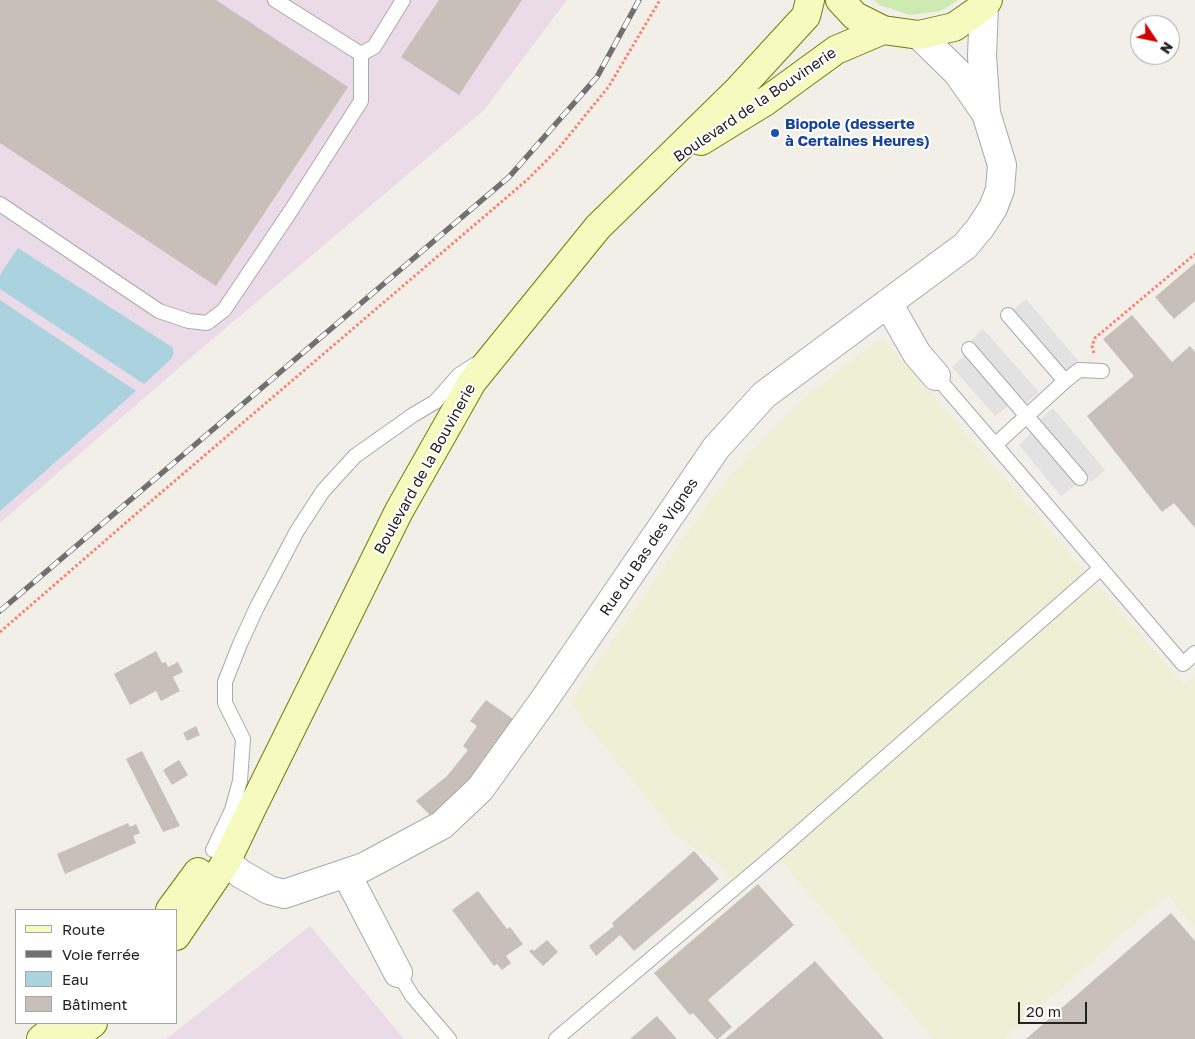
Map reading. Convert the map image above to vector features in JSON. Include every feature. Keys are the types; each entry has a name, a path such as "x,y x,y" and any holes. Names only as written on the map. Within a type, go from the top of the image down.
{"street":[{"name":"Boulevard de la Bouvinerie","path":"178,932 220,856 252,808 399,511 472,382 598,227 738,90 806,16 810,0"},
{"path":"840,0 855,16 883,30 919,35 954,27 986,3"},
{"name":"Rue du Bas des Vignes","path":"220,856 241,874 269,890 284,894 364,867 442,825 480,789 544,700 716,448 764,395 965,246 994,208 1000,190 1002,165 986,113 982,56 986,3"},
{"name":"Boulevard de la Bouvinerie","path":"656,170 766,101 836,50 883,30"},
{"name":"Rue du Bas des Vignes","path":"919,35 957,72 986,113"},
{"path":"888,303 917,354 936,376"},
{"name":"Boulevard de la Bouvinerie","path":"171,909 220,856"},
{"path":"346,873 398,973"},
{"path":"41,1039 60,1024"},
{"path":"72,1039 92,1024"}],"lane":[{"path":"275,0 360,54"},
{"path":"360,54 374,47 403,0"},
{"path":"0,204 159,311 189,321 207,323 224,310 361,101 360,54"},
{"path":"1008,315 1065,381"},
{"path":"220,856 240,781 243,739 226,703 225,682 254,614 297,531 323,491 356,456 413,415 435,402 459,375 499,348"},
{"path":"969,349 1080,478"},
{"path":"995,445 1079,370 1099,364"},
{"path":"936,376 1183,664 1195,653"},
{"path":"556,1039 775,854 1100,568"},
{"path":"398,973 413,997 449,1039"}],"path":[{"path":"0,632 527,180 559,148 609,86 660,0"},
{"path":"1099,364 1092,346 1095,338 1195,254"}],"shaded area":[{"path":"0,0 567,0 484,110 188,360 0,523"},
{"path":"1026,299 1079,362 1067,373 1013,310"},
{"path":"983,329 1039,392 1026,403 971,340"},
{"path":"967,353 1010,404 995,416 952,367"},
{"path":"1053,408 1105,470 1091,482 1039,421"},
{"path":"1034,431 1078,483 1061,496 1019,445"},
{"path":"310,926 404,1039 166,1039"}],"green space":[{"path":"873,0 958,0 941,11 910,15 880,5"},
{"path":"884,339 1184,685 1195,676 1195,927 1167,895 1004,1039 933,1039 775,854 736,886 717,862 677,836 569,703 711,499 755,447 806,396 874,343"}],"water":[{"path":"18,248 172,347 174,354 170,360 144,384 0,289 0,275"},
{"path":"0,300 136,391 0,511"}],"building":[{"path":"0,0 216,0 348,87 216,286 0,143"},
{"path":"439,0 522,0 459,95 401,57"},
{"path":"1195,263 1195,301 1174,319 1155,297"},
{"path":"1132,315 1172,362 1190,346 1195,352 1195,528 1174,503 1162,512 1087,416 1134,376 1103,339"},
{"path":"156,651 162,663 166,662 168,667 178,662 183,672 173,677 180,691 161,701 156,691 130,705 114,674"},
{"path":"486,700 513,719 486,761 459,792 431,816 416,801 447,776 468,750 463,746 477,726 470,721"},
{"path":"196,726 200,735 187,741 183,733"},
{"path":"142,751 180,826 163,832 126,759"},
{"path":"179,760 188,775 172,785 163,770"},
{"path":"128,823 130,827 136,824 140,833 133,836 136,843 65,874 57,854"},
{"path":"694,851 719,879 634,951 620,935 596,956 589,946 614,926 612,923"},
{"path":"758,884 794,925 708,1000 732,1027 716,1039 693,1013 690,1015 654,973"},
{"path":"478,891 507,929 510,927 523,944 506,956 511,963 502,970 497,964 494,966 452,910"},
{"path":"1171,913 1195,941 1195,1039 1026,1039"},
{"path":"547,940 558,952 543,966 529,951 532,949 534,951"},
{"path":"815,961 884,1039 725,1039"},
{"path":"657,1016 677,1039 630,1039"}],"railway":[{"path":"0,611 509,177 597,77 639,0"}],"place":[{"name":"Biopole (desserte à Certaines Heures)","path":"775,133"}]}
